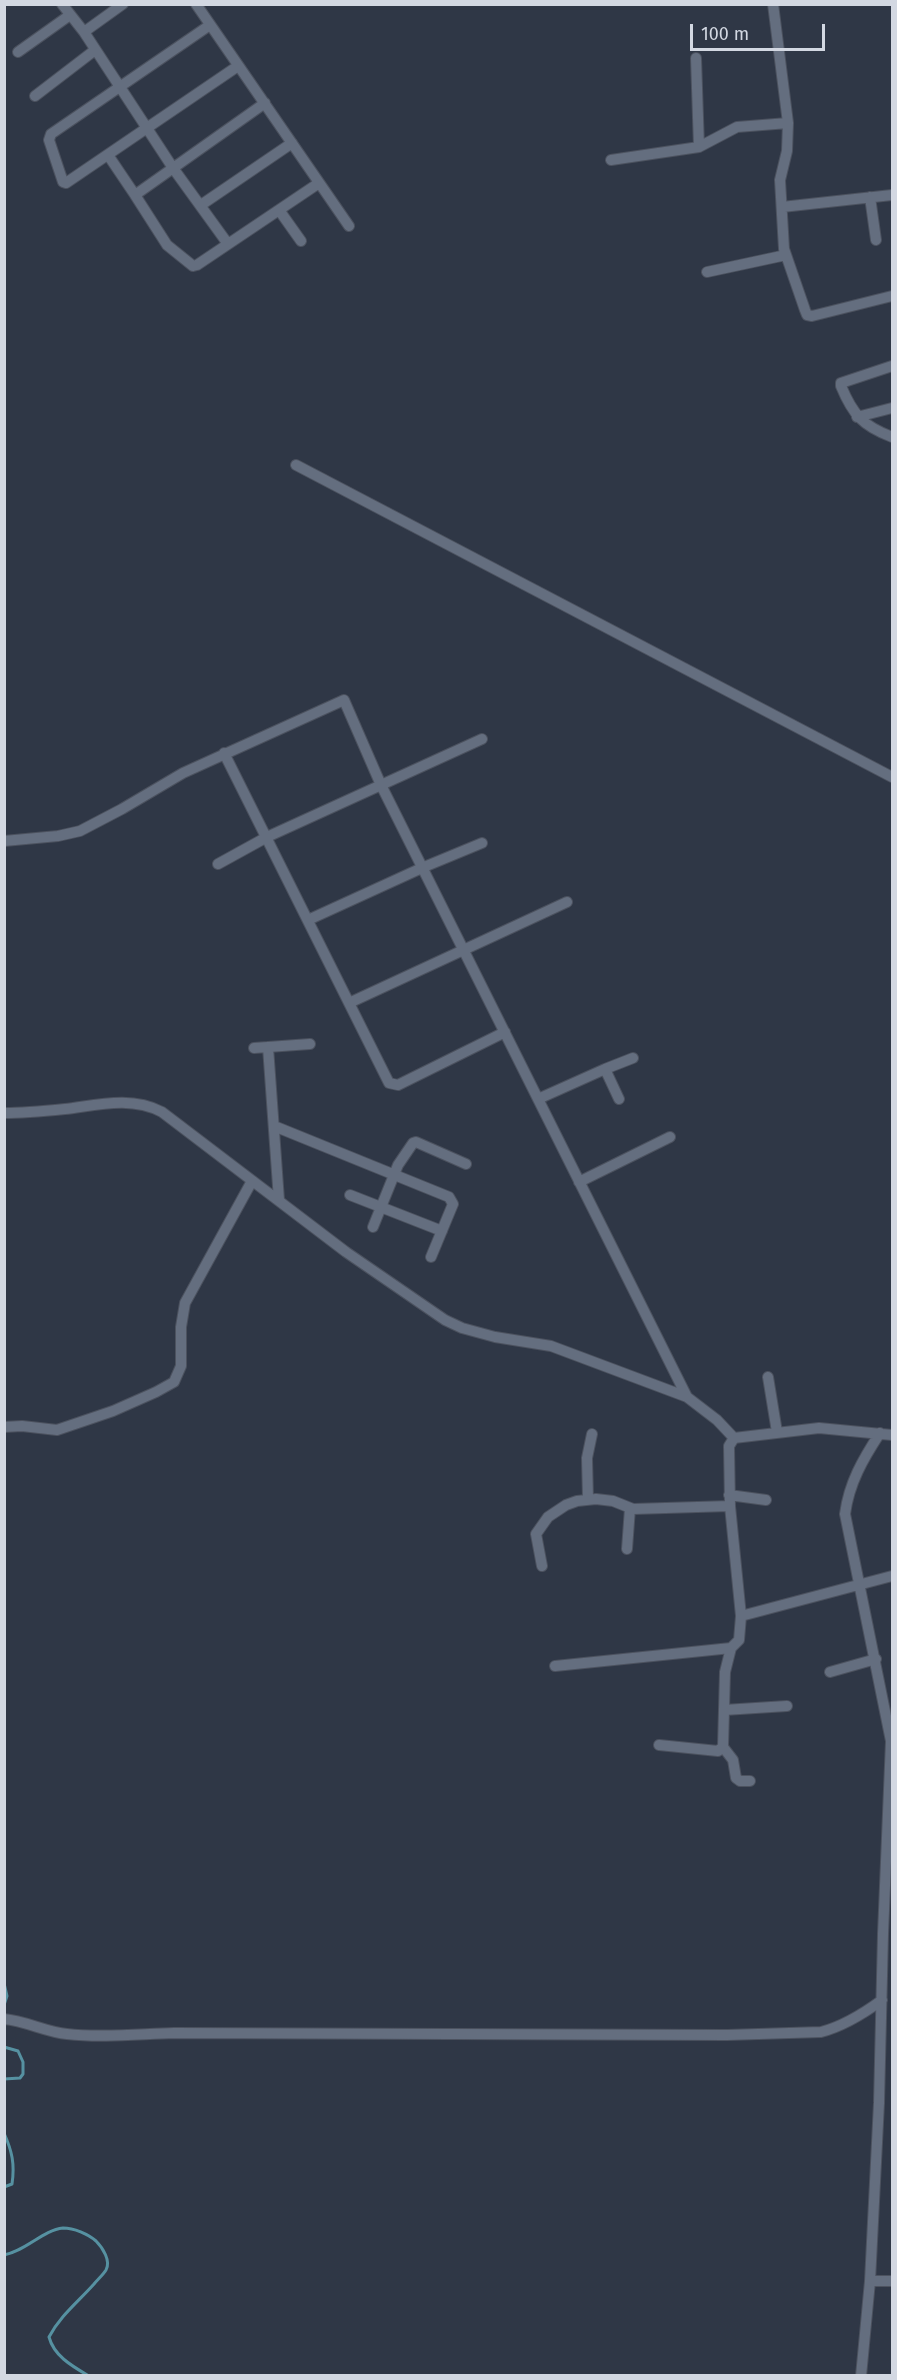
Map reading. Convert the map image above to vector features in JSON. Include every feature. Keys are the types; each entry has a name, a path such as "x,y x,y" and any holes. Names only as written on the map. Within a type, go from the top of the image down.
{"street":[{"path":"62,4 84,32 173,168 228,244"},
{"path":"84,32 123,4"},
{"path":"196,4 349,226"},
{"path":"772,4 788,123 787,151 780,180 786,255 807,315 818,315 892,296"},
{"path":"18,52 70,15"},
{"path":"210,25 51,134 49,140 64,184 238,66"},
{"path":"36,96 95,50"},
{"path":"696,58 699,147"},
{"path":"135,195 265,103"},
{"path":"611,160 699,147 737,127 788,123"},
{"path":"201,205 292,143"},
{"path":"108,155 166,245 193,266 319,183"},
{"path":"782,207 892,195"},
{"path":"870,197 876,240"},
{"path":"279,210 301,241"},
{"path":"707,272 786,255"},
{"path":"892,366 850,378 841,383 843,393 857,417 870,428 892,437"},
{"path":"857,417 892,408"},
{"path":"296,465 892,777"},
{"path":"4,841 58,836 80,831 183,773 344,700 381,784 687,1397"},
{"path":"218,864 267,837 482,739"},
{"path":"224,753 389,1083 393,1085 505,1032"},
{"path":"308,920 482,843"},
{"path":"349,1004 567,902"},
{"path":"254,1048 310,1044"},
{"path":"268,1047 279,1200"},
{"path":"538,1099 633,1058"},
{"path":"605,1069 619,1099"},
{"path":"4,1113 117,1103 149,1105 162,1112 386,1281 454,1324 495,1337 551,1346 687,1397 717,1420 734,1438"},
{"path":"274,1126 449,1197 453,1204 431,1257"},
{"path":"579,1182 670,1137"},
{"path":"372,1227 404,1154 416,1143 466,1164"},
{"path":"4,1427 22,1426 57,1430 113,1411 174,1382 181,1366 181,1327 185,1304 252,1180"},
{"path":"350,1195 442,1232"},
{"path":"768,1377 777,1432"},
{"path":"734,1438 819,1428 892,1435"},
{"path":"861,2376 870,2281 879,2103 891,1741 876,1659 847,1527 847,1502 858,1466 880,1433"},
{"path":"588,1499 587,1458 592,1434"},
{"path":"734,1438 729,1446 730,1500 741,1616 739,1640 731,1648 725,1672 723,1748 733,1760 736,1778 740,1781 750,1781"},
{"path":"542,1566 536,1538 537,1531 548,1517 566,1505 588,1499 613,1501 630,1508 730,1500 766,1500"},
{"path":"627,1549 630,1508"},
{"path":"741,1616 892,1576"},
{"path":"555,1666 731,1648"},
{"path":"830,1672 876,1659"},
{"path":"724,1710 787,1706"},
{"path":"659,1745 718,1751 723,1748"},
{"path":"8,2020 66,2034 89,2035 174,2033 727,2035 829,2030 865,2013 882,2000"},
{"path":"870,2281 892,2281"}],"waterway":[{"path":"4,1983 7,1996 4,2005"},
{"path":"4,2047 18,2051 23,2062 23,2074 20,2078 4,2079"},
{"path":"4,2133 13,2164 12,2184 4,2187"},
{"path":"4,2255 20,2249 48,2232 63,2228 85,2234 101,2247 107,2259 106,2270 64,2316 49,2337 59,2355 89,2376"}]}
